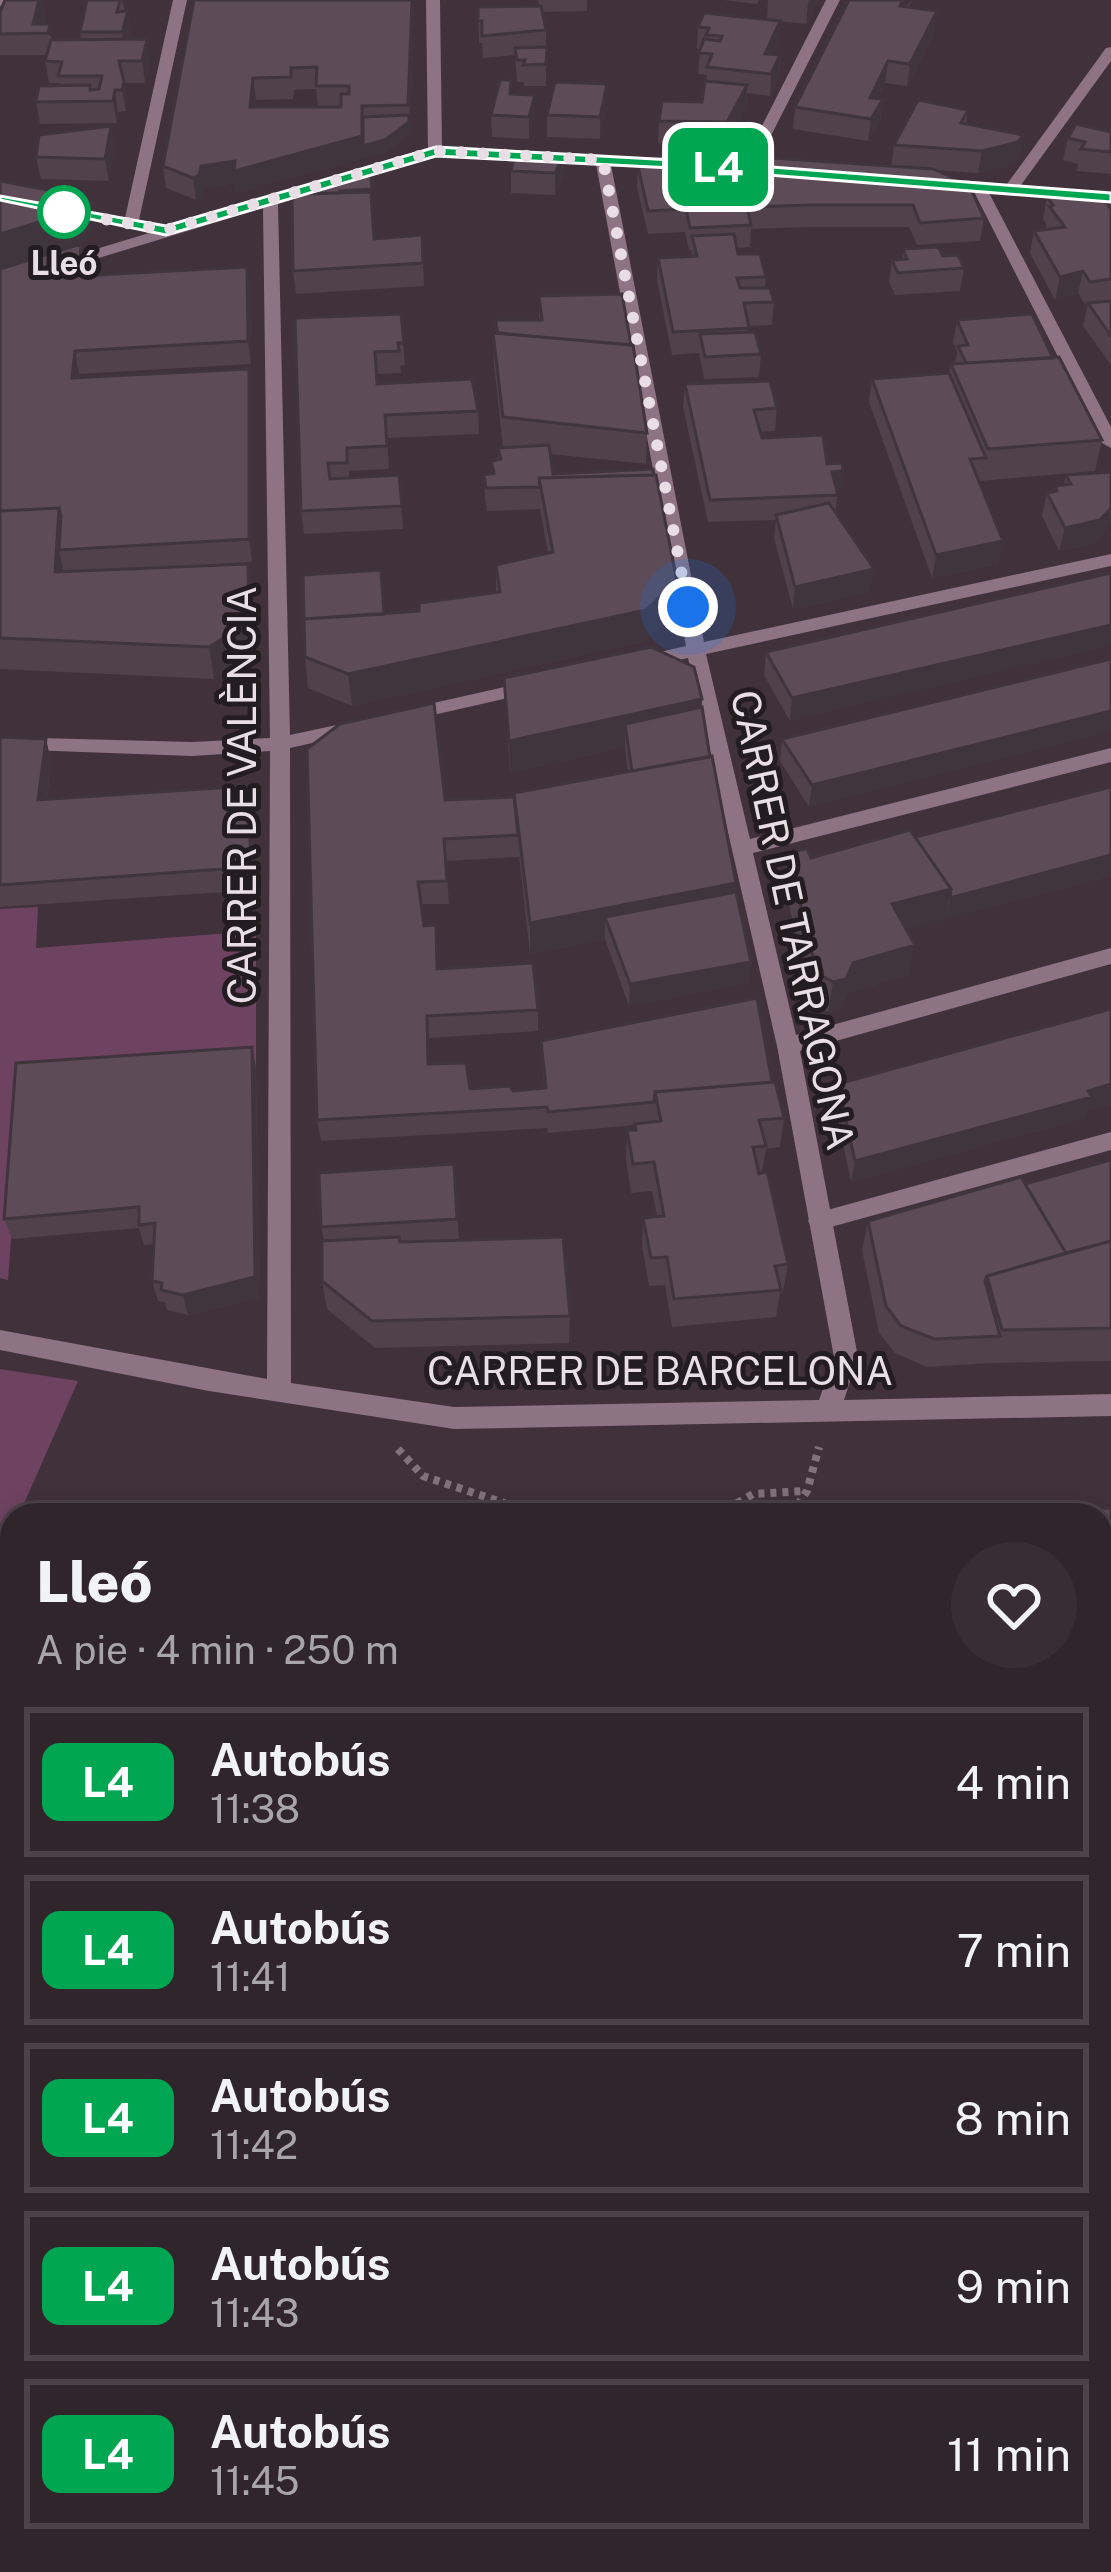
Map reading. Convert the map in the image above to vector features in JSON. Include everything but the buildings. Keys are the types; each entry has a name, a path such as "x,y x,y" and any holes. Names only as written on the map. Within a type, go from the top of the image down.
{"street":[{"path":"0,2 16,0"},
{"path":"131,224 180,0"},
{"path":"433,0 436,151"},
{"path":"747,169 833,0"},
{"path":"1010,189 1111,51"},
{"path":"0,283 436,151 692,165"},
{"name":"CARRER DE TARRAGONA","path":"603,160 696,650 788,1046 846,1357 828,1410"},
{"path":"728,168 770,171"},
{"path":"910,181 1111,198"},
{"path":"978,186 1110,438"},
{"path":"0,200 166,230"},
{"name":"CARRER DE VALÈNCIA","path":"269,200 280,744 279,1391"},
{"path":"627,665 1111,560"},
{"path":"395,718 557,681"},
{"path":"0,743 193,749 280,744 372,723"},
{"path":"744,848 1111,755"},
{"path":"788,1046 1111,956"},
{"path":"820,1221 1111,1141"},
{"name":"CARRER DE BARCELONA","path":"0,1340 454,1418 1111,1405"}],"path":[{"path":"407,1411 398,1449 424,1475 505,1503"},
{"path":"737,1503 753,1494 807,1491 799,1503"}],"shaded area":[{"path":"38,907 36,948 256,931 256,1068 15,1186 8,1280 0,1278 0,909"},
{"path":"0,1369 78,1381 24,1503 0,1503"}],"bus line":[{"name":"L4","path":"0,200 166,230 436,151 692,165 1111,198"}],"place":[{"name":"Lleó","path":"64,212"}],"route":[{"path":"64,212 166,230 436,151 603,160 688,607"}]}
